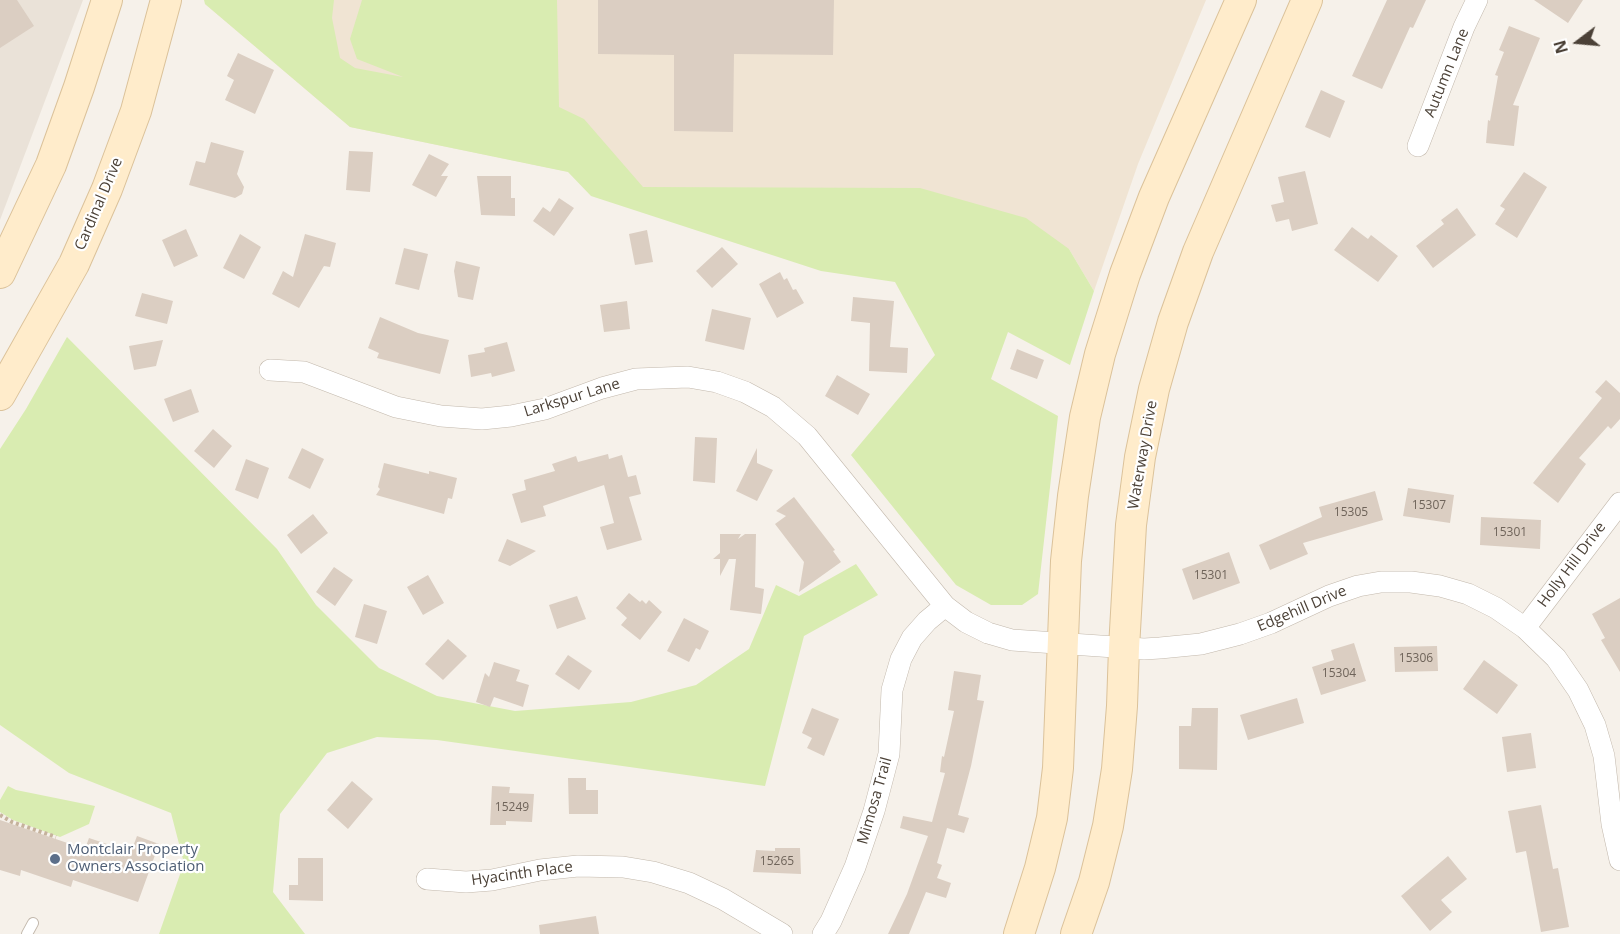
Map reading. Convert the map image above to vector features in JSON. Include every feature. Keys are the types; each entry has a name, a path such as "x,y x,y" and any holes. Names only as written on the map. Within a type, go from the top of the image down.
{"main road":[{"path":"0,273 51,165 80,87 107,0"},
{"name":"Cardinal Drive","path":"0,395 74,264 107,189 136,111 166,0"},
{"path":"1019,934 1040,868 1052,818 1058,768 1066,561 1085,417 1100,354 1125,274 1154,197 1241,0"},
{"name":"Waterway Drive","path":"1076,934 1094,882 1108,826 1113,792 1122,706 1131,525 1140,457 1154,389 1173,322 1198,252 1307,0"}],"street":[{"name":"Autumn Lane","path":"1418,146 1464,27 1478,0"},
{"name":"Larkspur Lane","path":"270,370 304,372 396,407 441,416 482,418 510,416 545,409 602,388 636,379 673,376 717,382 745,392 773,407 807,436 945,606 966,622 988,633 1012,640 1063,644"},
{"name":"Holly Hill Drive","path":"1524,628 1620,503"},
{"name":"Edgehill Drive","path":"1063,644 1147,649 1201,644 1271,623 1329,596 1358,586 1381,582 1411,582 1459,591 1496,608 1524,628 1556,658 1578,690 1595,725 1614,784 1612,824 1620,860"},
{"name":"Mimosa Trail","path":"823,934 855,867 874,811 888,754 892,690 901,659 912,638 945,606"},
{"name":"Hyacinth Place","path":"427,879 466,882 578,866 623,867 653,872 689,883 723,898 782,934"}],"lane":[{"path":"27,934 33,923"}],"path":[{"path":"0,815 12,822 56,837"}],"shaded area":[{"path":"0,0 83,0 0,220"},
{"path":"210,0 1206,0 1138,164 1094,291 1069,249 715,202 350,127 205,4"}],"green space":[{"path":"204,0 334,0 332,18 340,58 355,68 403,77 357,59 350,39 362,0 557,0 559,107 584,119 643,187 920,188 1026,218 1069,249 1094,291 1070,365 1008,332 991,379 1058,416 1038,594 1022,605 991,605 956,585 851,455 935,355 895,282 821,271 591,196 568,172 350,127 205,4"},
{"path":"67,337 277,549 316,605 379,668 437,696 515,711 631,702 696,685 749,649 776,585 799,596 856,564 878,595 804,636 765,786 437,740 377,737 327,753 280,814 273,892 305,934 159,934 184,863 171,813 69,773 0,725 0,449"},
{"path":"8,786 16,790 95,806 89,824 60,837 13,820 0,812 0,800"}],"building":[{"path":"0,0 17,0 34,26 0,48"},
{"path":"598,0 834,0 833,55 734,54 733,132 674,131 674,55 598,54"},
{"path":"1387,0 1426,0 1413,28 1410,27 1382,89 1352,76"},
{"path":"1534,0 1583,0 1568,23"},
{"path":"1509,26 1540,38 1513,105 1519,106 1514,146 1486,143 1488,120 1490,121 1498,76 1495,75 1504,52 1499,50"},
{"path":"238,53 274,70 255,114 225,100 234,80 227,76"},
{"path":"1321,90 1345,101 1330,138 1305,127"},
{"path":"211,142 244,151 237,174 244,187 242,194 235,198 189,185 196,161 205,163"},
{"path":"349,151 373,152 370,192 346,190"},
{"path":"429,154 449,164 441,176 448,176 436,197 412,185"},
{"path":"1305,171 1318,224 1292,231 1289,219 1276,222 1271,205 1284,202 1278,177"},
{"path":"1524,172 1547,187 1517,238 1495,224 1505,209 1500,206"},
{"path":"477,176 511,176 511,198 515,198 515,216 481,215"},
{"path":"559,198 574,208 554,236 533,221 543,207 550,212"},
{"path":"1457,208 1476,235 1433,268 1416,246 1444,224 1441,220"},
{"path":"1352,227 1368,239 1371,235 1398,256 1378,282 1334,250"},
{"path":"186,229 198,256 174,267 162,240"},
{"path":"647,230 653,262 635,265 629,234"},
{"path":"240,234 261,247 244,279 223,268"},
{"path":"305,234 336,243 330,267 324,266 299,308 272,294 283,271 293,277"},
{"path":"722,247 738,264 712,288 696,271"},
{"path":"404,248 428,254 419,290 395,284"},
{"path":"456,261 480,267 473,300 458,297 454,271"},
{"path":"780,272 784,280 787,278 793,290 796,289 804,303 777,318 759,284"},
{"path":"142,293 173,301 167,324 135,316"},
{"path":"853,297 894,301 890,347 908,348 907,373 869,371 870,323 851,321"},
{"path":"627,301 630,329 604,332 600,305"},
{"path":"712,309 751,318 744,350 705,341"},
{"path":"380,317 418,333 449,340 440,374 377,358 379,353 368,348"},
{"path":"163,340 156,366 134,370 129,346"},
{"path":"507,342 515,371 492,377 491,373 471,377 468,355 485,352 484,348"},
{"path":"1017,349 1044,360 1037,379 1010,369"},
{"path":"837,375 870,394 858,415 825,396"},
{"path":"1606,380 1620,393 1620,419 1611,429 1608,426 1579,458 1586,464 1558,503 1533,483 1602,398 1595,392"},
{"path":"191,389 199,412 173,422 164,399"},
{"path":"213,429 232,446 214,468 194,451"},
{"path":"695,437 717,438 715,483 693,481"},
{"path":"302,448 324,459 310,489 288,478"},
{"path":"757,448 757,463 773,470 757,501 736,491"},
{"path":"608,454 609,459 622,455 628,477 636,475 641,494 629,497 642,540 607,550 600,527 614,523 604,485 543,506 546,516 521,523 512,494 526,490 524,480 555,471 552,464 576,456 578,462"},
{"path":"246,459 269,468 258,499 235,490"},
{"path":"384,463 457,478 452,499 448,498 444,514 376,495 380,489 378,487"},
{"path":"1408,488 1454,495 1450,523 1403,516"},
{"path":"1375,491 1383,520 1303,543 1308,554 1270,570 1259,545 1322,517 1319,507"},
{"path":"794,497 835,550 833,551 841,562 799,592 804,562 775,524 786,516 776,511"},
{"path":"313,514 328,533 301,554 287,535"},
{"path":"1481,517 1541,520 1540,549 1480,545"},
{"path":"720,534 741,534 738,539 745,534 756,534 755,587 764,589 761,614 730,610 736,559 729,559 720,576 720,559 713,559 720,553"},
{"path":"507,539 536,551 510,566 498,561"},
{"path":"1229,552 1240,583 1193,600 1182,569"},
{"path":"334,567 353,580 335,606 316,592"},
{"path":"428,575 444,603 423,615 407,587"},
{"path":"629,593 640,602 642,600 646,604 649,600 662,612 640,640 621,625 627,618 616,608"},
{"path":"577,596 586,619 557,629 549,605"},
{"path":"1620,598 1620,672 1601,640 1605,638 1592,614"},
{"path":"364,604 387,611 377,644 355,637"},
{"path":"684,618 709,631 700,650 696,648 689,662 667,651"},
{"path":"448,639 467,656 443,680 425,664"},
{"path":"1354,643 1366,681 1321,695 1312,667 1334,660 1331,650"},
{"path":"1437,646 1438,671 1395,672 1394,647"},
{"path":"568,655 592,671 579,690 555,674"},
{"path":"1484,660 1518,685 1497,714 1463,689"},
{"path":"494,662 520,670 516,681 529,685 523,707 494,697 490,707 476,702 485,673 489,677"},
{"path":"954,671 981,675 977,700 984,701 958,815 969,818 964,833 947,828 937,863 942,865 937,878 951,883 946,898 926,892 909,934 888,934 907,894 928,836 900,828 903,816 932,822 945,773 940,772 954,711 948,710"},
{"path":"1297,698 1304,723 1248,740 1240,715"},
{"path":"812,708 839,719 824,756 807,748 812,738 802,733"},
{"path":"1192,708 1218,708 1217,770 1179,769 1179,726 1191,726"},
{"path":"1531,733 1536,768 1507,772 1502,737"},
{"path":"568,778 586,778 586,790 598,790 598,814 569,814"},
{"path":"352,781 373,799 348,829 327,810"},
{"path":"492,786 510,787 509,793 534,794 532,822 506,821 506,825 490,825"},
{"path":"1541,805 1553,869 1558,868 1569,927 1541,932 1526,851 1516,853 1508,811"},
{"name":"Montclair Property Owners Association","path":"0,820 85,849 89,838 131,852 137,836 159,844 138,902 73,880 71,887 21,870 20,876 0,870"},
{"path":"775,848 800,848 801,874 753,872 756,850 775,851"},
{"path":"1448,856 1467,879 1441,900 1452,912 1430,931 1401,896"},
{"path":"298,858 323,858 323,901 289,900 289,885 298,885"},
{"path":"596,916 599,934 540,934 539,925"}],"place":[{"name":"Montclair Property Owners Association","path":"55,859"}]}
